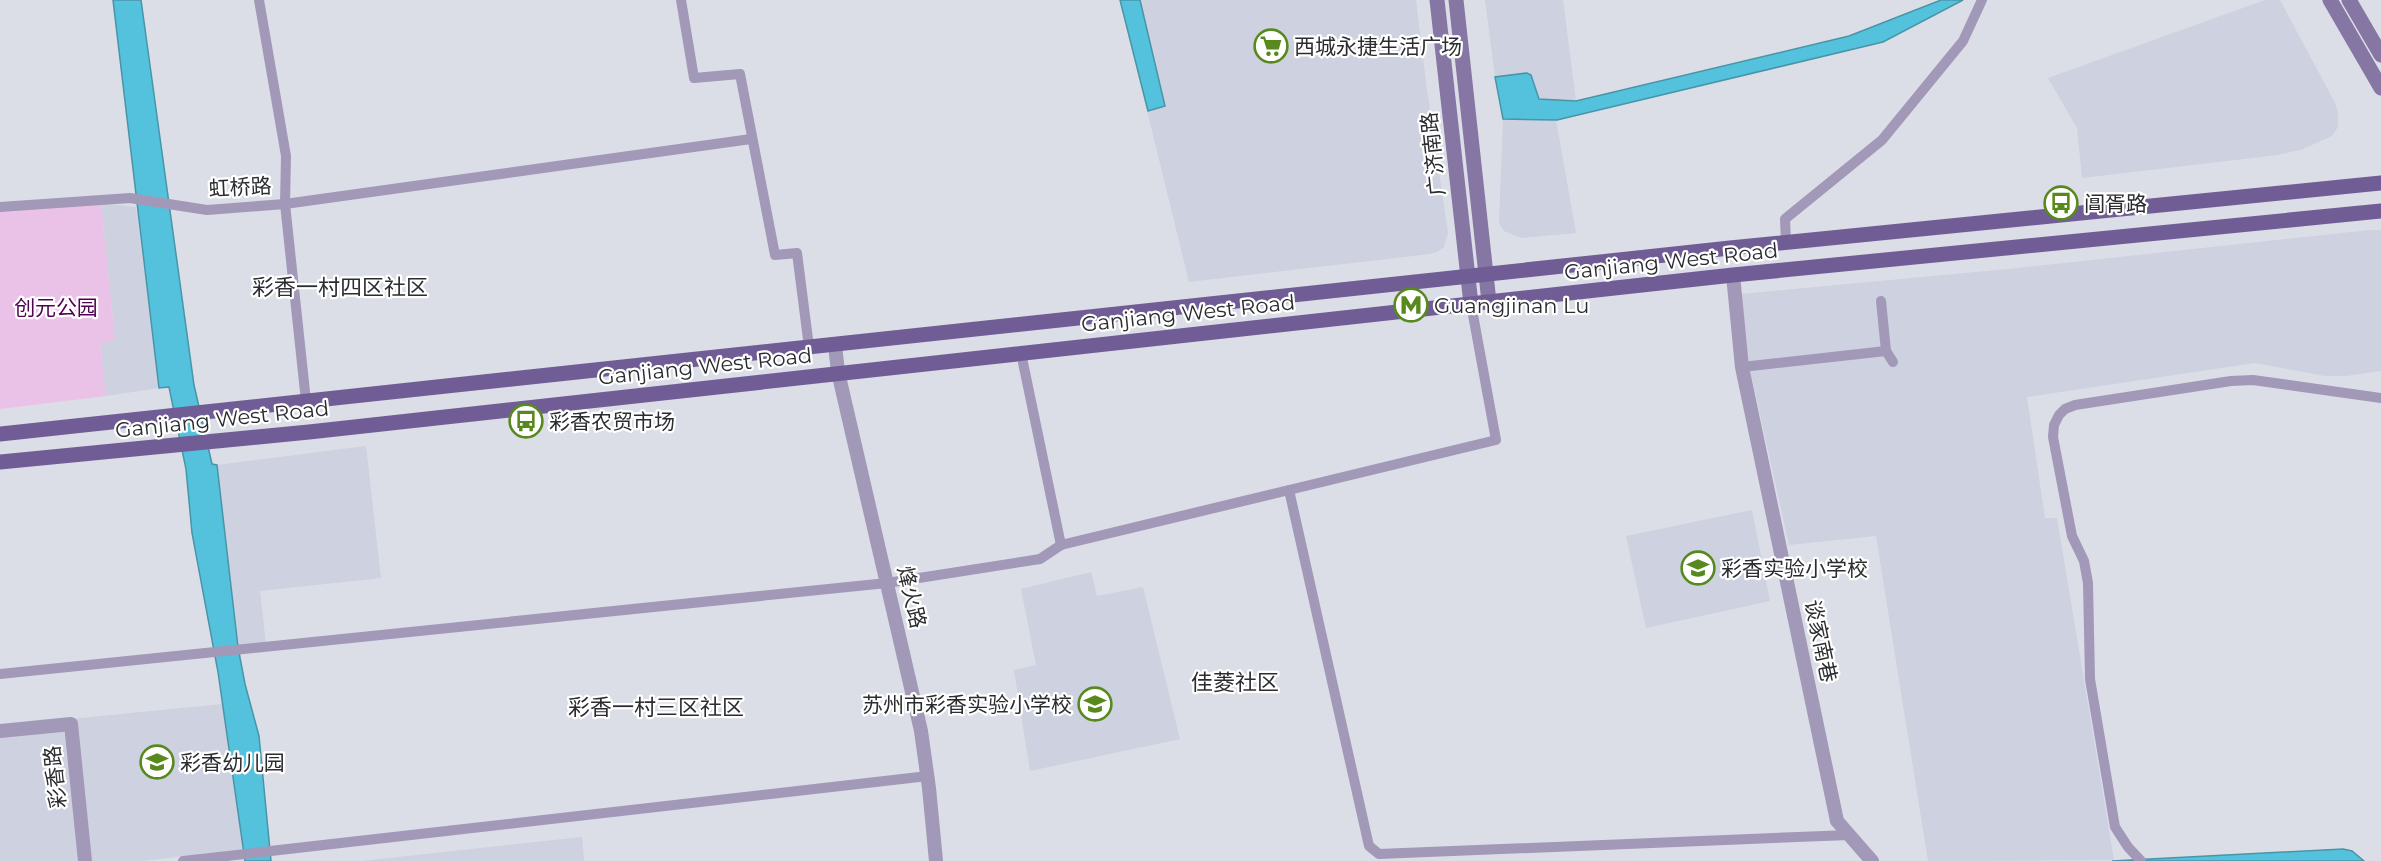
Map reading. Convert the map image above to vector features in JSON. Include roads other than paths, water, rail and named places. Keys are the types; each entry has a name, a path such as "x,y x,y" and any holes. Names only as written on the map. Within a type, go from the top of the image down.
{"main road":[{"name":"广济南路","path":"1437,0 1471,304"},
{"name":"广济南路","path":"1456,0 1489,302"},
{"path":"2330,0 2381,88"},
{"path":"2349,0 2381,54"},
{"name":"Ganjiang West Road","path":"0,434 1786,242 2381,183"},
{"name":"Ganjiang West Road","path":"0,462 214,441 1733,275 2381,211"},
{"path":"1887,232 1890,260"}],"street":[{"path":"259,0 286,156 285,204 751,139"},
{"path":"681,0 694,78 740,74 775,255 797,253 809,347"},
{"path":"1786,242 1785,219 1882,140 1963,41 1982,0"},
{"name":"虹桥路","path":"0,207 130,198 207,210 285,204 306,401"},
{"name":"谈家南巷","path":"1733,275 1742,367 1837,821 1872,861"},
{"path":"1881,301 1886,351 1893,362"},
{"path":"0,674 887,583 1040,559 1061,545 1496,440 1471,304"},
{"name":"烽火路","path":"835,345 838,372 921,731 936,861"},
{"path":"1742,367 1886,351"},
{"path":"1021,353 1061,545"},
{"path":"2141,861 2128,847 2115,826 2090,679 2088,583 2084,561 2072,536 2055,456 2054,425 2065,409 2075,405 2231,381 2268,381 2381,398"},
{"path":"1289,490 1369,846 1379,854 1849,835"},
{"name":"彩香路","path":"0,731 71,724 85,861"},
{"path":"183,861 928,776"}],"water":[{"path":"113,0 141,0 194,385 212,464 217,465 238,647 259,736 271,861 245,861 218,672 192,533 186,469 169,387 159,388"},
{"path":"1120,0 1140,0 1165,106 1148,111"},
{"path":"1941,0 1963,0 1883,42 1557,120 1503,119 1495,77 1527,73 1531,75 1539,99 1576,101 1849,36"},
{"path":"2343,849 2352,851 2364,861 2112,861"}],"place":[{"name":"西城永捷生活广场","path":"1271,46"},
{"name":"阊胥路","path":"2061,203"},
{"name":"Guangjinan Lu","path":"1411,305"},
{"name":"彩香农贸市场","path":"526,421"},
{"name":"彩香实验小学校","path":"1698,568"},
{"name":"苏州市彩香实验小学校","path":"1095,704"},
{"name":"彩香幼儿园","path":"157,762"}],"district":[{"name":"彩香一村四区社区","path":"340,287"},
{"name":"佳菱社区","path":"1235,682"},
{"name":"彩香一村三区社区","path":"656,707"}],"park label":[{"name":"创元公园","path":"56,307"}]}
